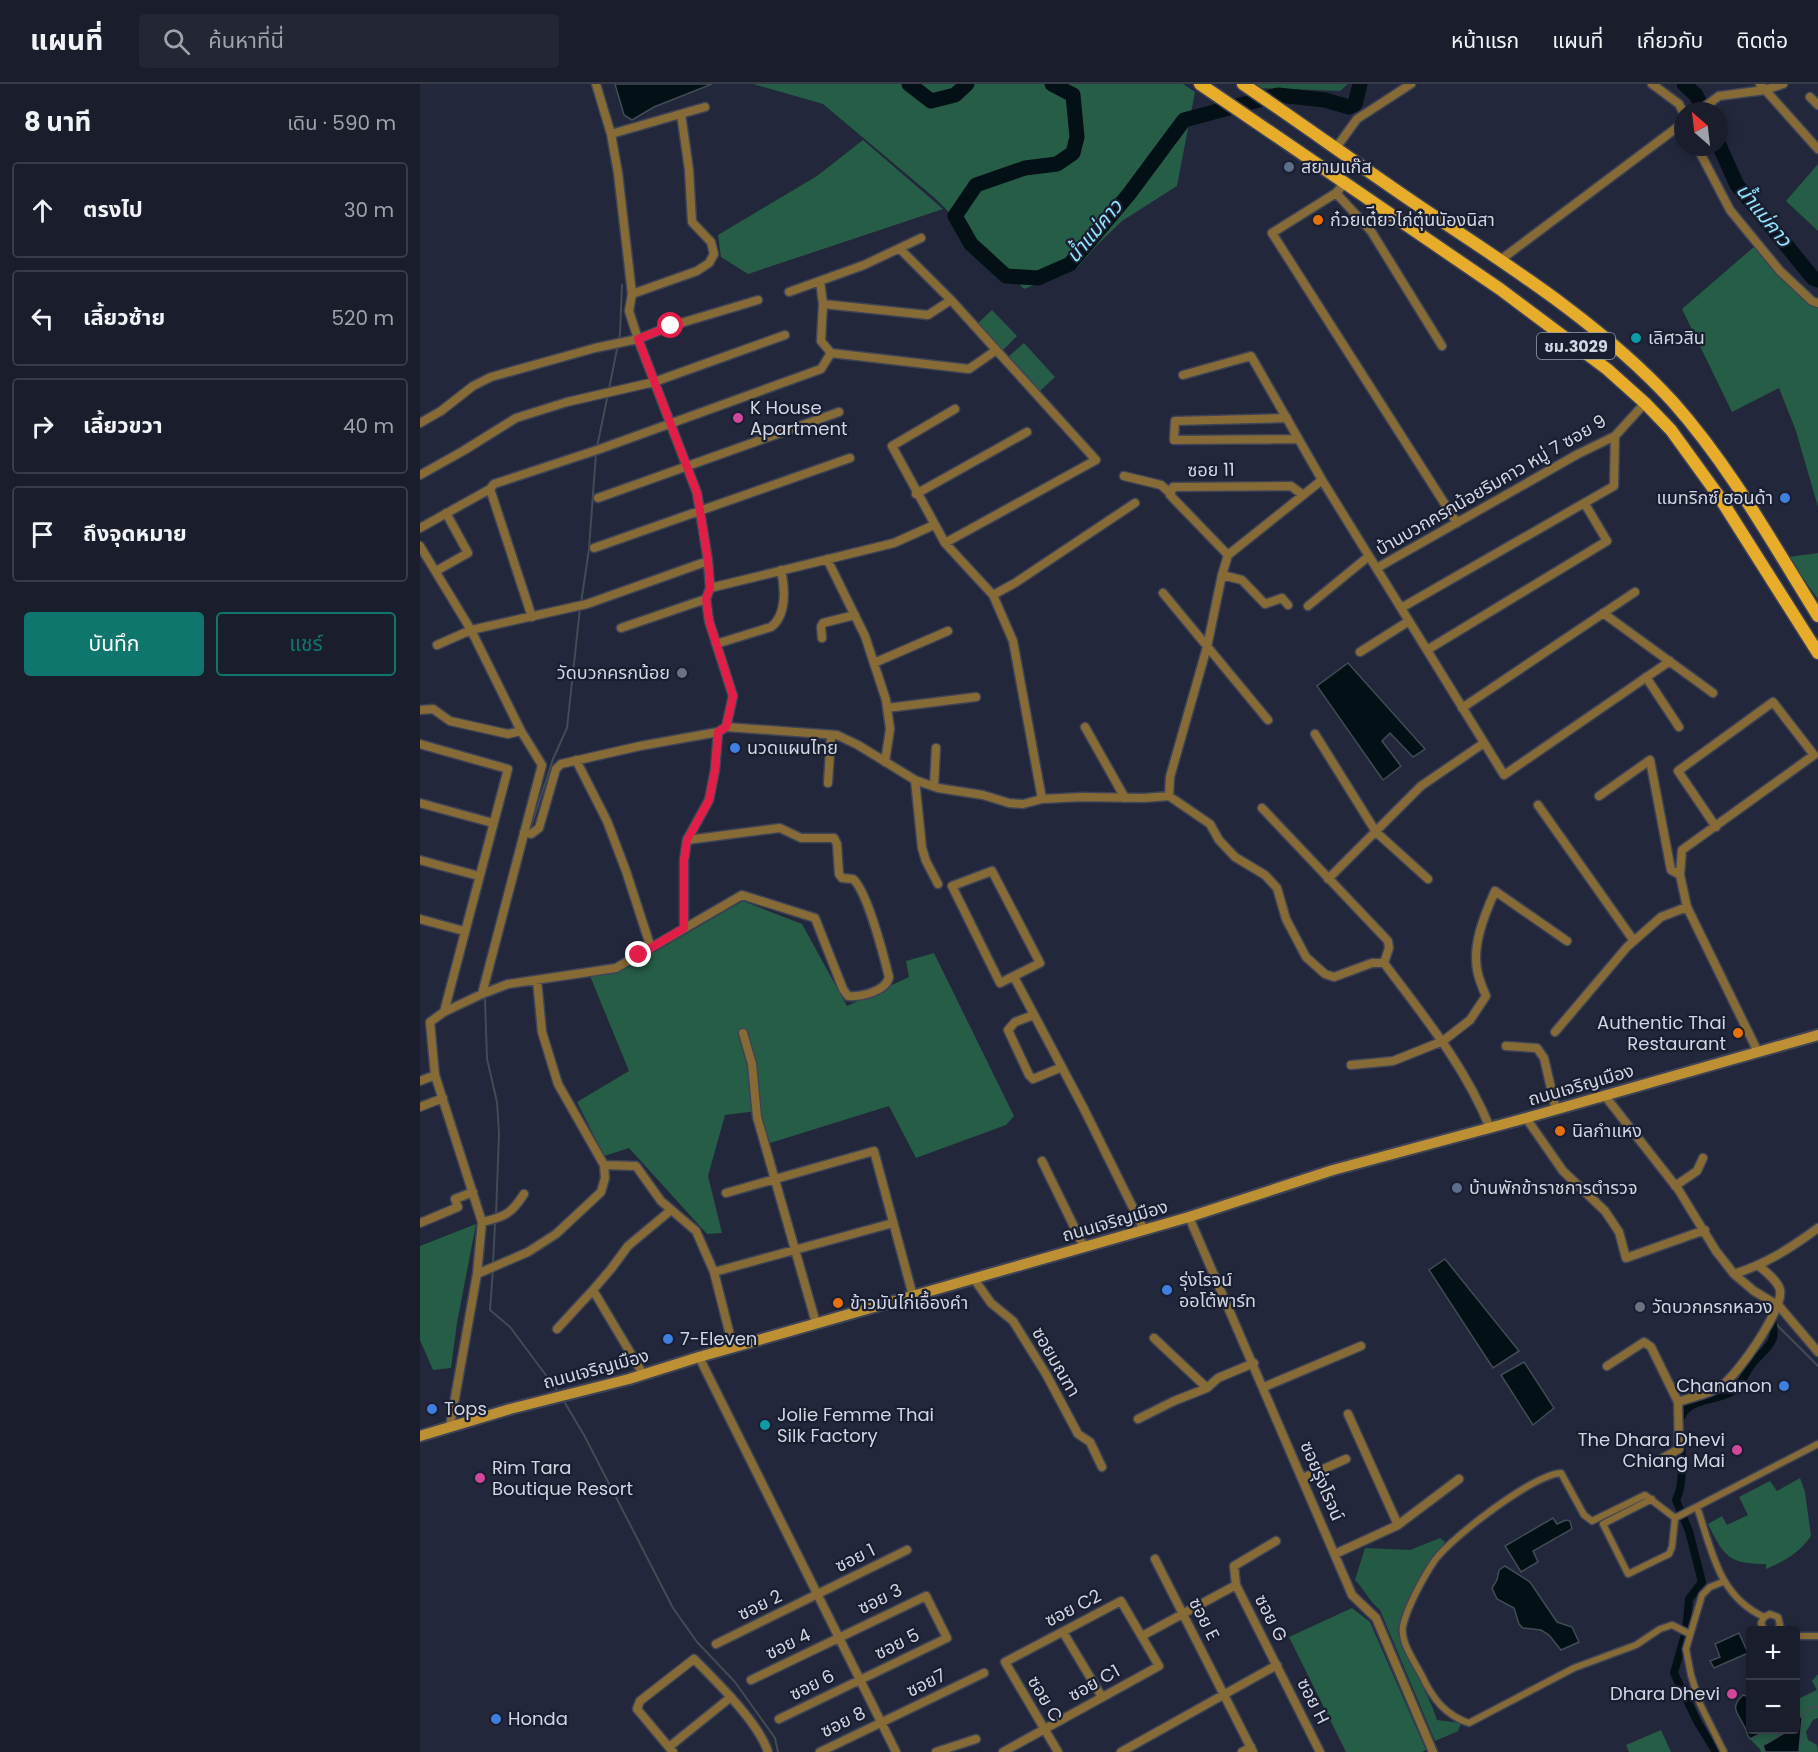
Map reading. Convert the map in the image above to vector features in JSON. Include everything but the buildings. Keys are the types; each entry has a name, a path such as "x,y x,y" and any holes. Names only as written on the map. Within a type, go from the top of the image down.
{"main road":[{"name":"ชม.3029","path":"1200,84 1253,121 1340,189 1500,289 1607,369 1646,403 1671,430 1718,495 1818,653"},
{"name":"ชม.3029","path":"1243,84 1499,261 1601,334 1628,357 1673,403 1708,446 1818,616"},
{"name":"ถนนเจริญเมือง","path":"420,1436 1189,1217 1333,1170 1556,1110 1818,1035"}],"street":[{"path":"596,84 611,135 618,173 632,294 629,311 697,493 708,561 710,588 706,599 709,621 733,696 726,727"},
{"path":"1336,148 1357,119 1411,84"},
{"path":"1652,84 1676,102"},
{"path":"1711,102 1719,96 1780,84"},
{"path":"1762,87 1818,149"},
{"path":"1810,97 1818,105"},
{"path":"611,135 705,107"},
{"path":"632,294 697,271 709,263 714,254 711,242 692,222 689,170 681,114"},
{"path":"1499,261 1674,130"},
{"path":"1702,156 1730,210 1780,271 1812,301 1818,303"},
{"path":"1442,346 1371,231 1340,189 1272,233 1457,523"},
{"path":"789,292 864,265 921,238"},
{"path":"900,249 951,300 1096,460 945,543"},
{"path":"820,281 823,304 821,341 831,353 969,369 996,351"},
{"path":"420,423 441,411 473,386 491,377 532,364 638,339 671,326 758,300"},
{"path":"823,304 928,315 951,300"},
{"path":"420,475 463,452 516,418 654,381 785,335"},
{"path":"420,528 490,489 494,484 821,369 831,353"},
{"path":"1182,375 1251,356 1322,480 1504,776 1670,661"},
{"name":"บ้านบวกครกน้อยริมคาว หมู่ 7 ซอย 9","path":"1377,568 1578,454 1615,436 1646,403"},
{"path":"955,409 892,447 945,543 993,594 1013,640 1042,799"},
{"path":"598,498 839,411"},
{"path":"1287,418 1175,421 1174,440 1298,439"},
{"path":"916,494 1026,432"},
{"path":"1401,608 1614,486 1615,436"},
{"path":"594,548 850,458"},
{"path":"1124,476 1161,485 1170,493"},
{"path":"1169,796 1170,777 1207,647 1228,555 1322,480"},
{"name":"ซอย 11","path":"1228,555 1170,495 1173,487 1291,486 1303,495"},
{"path":"490,489 531,617"},
{"path":"993,594 1015,583 1135,503"},
{"path":"1427,650 1607,541 1585,504"},
{"path":"436,571 468,553 446,513"},
{"path":"710,588 894,543 934,525"},
{"path":"420,546 471,630 521,731 542,765 482,994"},
{"path":"1308,606 1369,556"},
{"path":"827,559 865,636 887,708 890,729 885,762"},
{"path":"437,645 471,630 590,603 708,561"},
{"path":"716,644 771,627 776,623 785,588 781,570"},
{"path":"1222,575 1242,580 1265,604 1282,598 1288,605"},
{"path":"1462,708 1635,592"},
{"path":"1163,593 1268,720"},
{"path":"621,628 706,599"},
{"path":"1602,613 1713,693"},
{"path":"822,639 823,623 855,615"},
{"path":"1360,652 1409,621"},
{"path":"874,663 948,631"},
{"path":"1646,677 1679,727"},
{"path":"887,708 976,697"},
{"path":"1716,827 1678,771 1773,702 1814,754 1716,827 1682,850 1680,875 1687,907 1758,1052"},
{"path":"420,710 433,709 450,721 508,734 521,731"},
{"path":"524,832 531,834 539,828 556,769 561,764 718,732 726,727 837,735 858,745 915,780 1009,803 1023,804 1042,799 1169,796 1210,824 1219,840 1235,857 1265,875 1277,888 1286,919 1305,957 1325,974 1334,977 1372,963 1384,963"},
{"path":"1085,727 1125,798"},
{"path":"684,928 684,860 687,840 709,800 715,770 718,732"},
{"path":"1315,734 1376,832 1428,879"},
{"path":"828,783 831,735"},
{"path":"1328,879 1421,786 1484,743"},
{"path":"420,744 508,769 444,1012"},
{"path":"934,786 936,748"},
{"path":"576,760 607,821 651,948"},
{"path":"1599,796 1650,760 1671,870 1680,875"},
{"path":"915,780 922,848 938,884"},
{"path":"420,803 493,823"},
{"path":"1538,806 1634,941"},
{"path":"1262,808 1388,940 1389,948 1384,963"},
{"path":"450,1426 477,1274 482,1222 435,1075 430,1022 444,1012 508,984 616,968 742,895 815,918 843,989 848,996 867,993 883,987 888,982 889,977 881,942 861,890 855,881 842,878 838,874 837,844 834,838 801,838 780,828 687,840"},
{"path":"420,860 479,876"},
{"path":"992,871 1040,963 1014,976 1000,984 952,886 992,871"},
{"path":"1351,1065 1393,1061 1443,1041 1470,1020 1486,996 1477,973 1477,948 1484,917 1495,891 1567,940"},
{"path":"1555,1032 1634,941 1661,917 1687,907"},
{"path":"420,920 465,931"},
{"path":"1384,963 1443,1041 1480,1104 1490,1128"},
{"path":"1014,976 1144,1230"},
{"path":"477,1274 528,1252 556,1234 593,1200 604,1186 604,1165 558,1084 542,1032 537,980"},
{"path":"1034,1014 1016,1022 1008,1030 1029,1075 1037,1079 1062,1067"},
{"path":"743,1033 752,1064 757,1117 816,1323"},
{"path":"1506,1046 1537,1048 1544,1058 1556,1110"},
{"path":"420,1081 435,1075"},
{"path":"1605,1096 1675,1186 1705,1230 1716,1251 1734,1274 1754,1291 1779,1306 1818,1352"},
{"path":"420,1107 443,1098"},
{"path":"1526,1118 1563,1171 1605,1211 1619,1232 1626,1258 1705,1230"},
{"path":"726,1193 874,1151 913,1296"},
{"path":"1675,1186 1697,1172 1704,1158"},
{"path":"1042,1161 1084,1247"},
{"path":"604,1165 636,1166 661,1202 696,1231 714,1272 733,1347"},
{"path":"420,1223 458,1208 455,1199 473,1192"},
{"path":"482,1222 507,1215 515,1208 524,1194"},
{"path":"557,1329 611,1269 628,1246 671,1210"},
{"name":"ซอยรุ่งโรจน์","path":"1189,1217 1352,1595 1376,1618 1433,1752"},
{"path":"714,1272 892,1223"},
{"path":"1734,1274 1759,1266 1790,1249 1818,1228"},
{"path":"1678,1402 1721,1386 1741,1368 1779,1306 1781,1292 1778,1286 1759,1266"},
{"name":"ซอยมณฑา","path":"974,1279 991,1303 1019,1330 1078,1434 1090,1442 1102,1467"},
{"path":"593,1290 643,1374"},
{"path":"1154,1338 1207,1388"},
{"path":"1607,1366 1644,1342 1648,1343 1678,1402 1678,1449 1663,1458"},
{"path":"1264,1387 1361,1346"},
{"path":"699,1357 896,1752"},
{"path":"1138,1419 1207,1388 1218,1378 1254,1364"},
{"path":"1348,1414 1398,1525"},
{"path":"1675,1518 1818,1444"},
{"path":"1303,1478 1346,1459"},
{"path":"1675,1518 1645,1495 1592,1521 1584,1515 1561,1473 1552,1473 1518,1492 1455,1541 1436,1559 1414,1598 1406,1618 1403,1627 1404,1641 1425,1683 1440,1706 1454,1718 1469,1723 1574,1668 1636,1645 1660,1629 1672,1625 1690,1634"},
{"path":"1335,1554 1398,1525 1459,1479"},
{"path":"1652,1499 1603,1524 1628,1574 1669,1554 1672,1547 1675,1518"},
{"path":"1694,1508 1723,1582 1743,1604 1764,1617"},
{"path":"1142,1636 1236,1585 1234,1566 1276,1541"},
{"name":"ซอย 1","path":"818,1594 907,1551"},
{"name":"ซอย E","path":"1155,1559 1252,1750"},
{"path":"1723,1582 1710,1587 1702,1595 1686,1649 1700,1704 1724,1752"},
{"name":"ซอย G","path":"1236,1585 1277,1665"},
{"name":"ซอย 2","path":"716,1644 818,1594"},
{"name":"ซอย 3","path":"839,1637 926,1596 947,1638"},
{"name":"ซอย C2","path":"1005,1662 1121,1601 1159,1666"},
{"path":"1762,1626 1761,1623 1764,1617 1770,1614 1778,1617 1780,1626"},
{"path":"1063,1632 1102,1697"},
{"path":"1800,1636 1818,1636"},
{"name":"ซอย 4","path":"751,1680 839,1637"},
{"name":"ซอย 5","path":"860,1680 947,1638"},
{"path":"731,1697 671,1749 637,1709 640,1701 694,1659 731,1697 766,1751"},
{"name":"ซอย C","path":"1005,1662 1058,1752"},
{"path":"1121,1752 1277,1665"},
{"name":"ซอย H","path":"1277,1665 1320,1752"},
{"name":"ซอย C1","path":"1003,1752 1159,1666"},
{"name":"ซอย7","path":"881,1722 984,1673"},
{"name":"ซอย 6","path":"779,1719 860,1680"},
{"name":"ซอย 8","path":"820,1752 881,1722"},
{"path":"936,1752 976,1739"},
{"path":"1242,1752 1252,1750"}],"green space":[{"path":"753,84 1183,84 1195,92 1177,186 1122,221 1077,268 1024,289 936,199 823,104"},
{"path":"1255,84 1348,84 1340,91 1261,88"},
{"path":"863,140 943,209 748,274 721,257 718,235 817,176"},
{"path":"1818,164 1818,231 1786,201"},
{"path":"1755,246 1791,288 1818,305 1818,507 1796,431 1779,388 1732,412 1682,309"},
{"path":"992,310 1017,336 1002,351 977,324"},
{"path":"1024,343 1055,377 1039,392 1007,358"},
{"path":"1818,553 1818,599 1788,557"},
{"path":"743,901 802,924 847,1006 909,977 906,961 934,953 1014,1116 1006,1125 916,1158 889,1106 770,1143 757,1111 725,1115 708,1176 722,1233 707,1234 629,1148 604,1156 577,1102 629,1071 590,976 627,968"},
{"path":"476,1224 451,1368 433,1370 420,1340 420,1246"},
{"path":"1800,1478 1805,1492 1811,1536 1802,1547 1785,1560 1766,1569 1766,1564 1735,1560 1723,1551 1708,1524 1722,1516 1727,1525 1748,1515 1739,1497 1770,1481 1777,1491"},
{"path":"1440,1538 1445,1542 1412,1594 1400,1620 1398,1634 1437,1720 1461,1723 1458,1731 1435,1741 1380,1610 1355,1580 1365,1548 1410,1550"},
{"path":"1352,1608 1370,1622 1426,1750 1422,1752 1346,1752 1289,1637"},
{"path":"1818,1674 1818,1718 1813,1720 1806,1732 1808,1740 1817,1745 1818,1752 1761,1752 1750,1739 1760,1734 1800,1734 1800,1698 1817,1690 1812,1681"},
{"path":"1661,1730 1671,1752 1629,1752 1626,1745"}],"shaded area":[{"path":"615,84 712,84 654,107 632,120 624,115"},
{"path":"1348,663 1425,749 1413,757 1390,733 1382,741 1401,766 1383,780 1317,686"},
{"path":"1445,1259 1519,1351 1493,1368 1429,1270"},
{"path":"1524,1362 1554,1408 1533,1425 1501,1375"},
{"path":"1553,1518 1557,1524 1566,1520 1570,1521 1572,1529 1533,1551 1538,1562 1521,1572 1505,1546"},
{"path":"1505,1566 1530,1582 1557,1622 1572,1627 1579,1642 1561,1650 1549,1635 1541,1630 1523,1628 1519,1624 1514,1608 1497,1599 1492,1588 1499,1570"},
{"path":"1739,1633 1746,1654 1714,1668 1710,1661 1720,1657 1715,1644"},
{"path":"1743,1695 1746,1696 1746,1731 1736,1711 1736,1704"},
{"path":"1800,1717 1802,1718 1799,1752 1765,1752 1763,1745 1783,1734 1800,1734"},
{"path":"1747,1734 1760,1734 1750,1739"}],"waterway":[{"name":"น้ำแม่คาว","path":"909,84 931,101 955,95 967,84"},
{"name":"น้ำแม่คาว","path":"1052,84 1073,95 1077,137 1073,153 1057,164 1025,168 976,185 955,216 971,244 1006,276 1038,278 1070,264 1129,194 1184,120 1278,95 1325,100 1349,107 1355,104 1360,84"},
{"name":"น้ำแม่คาว","path":"1684,84 1696,95 1700,102"},
{"name":"น้ำแม่คาว","path":"1724,156 1737,185 1813,278 1818,280"},
{"path":"609,389 620,334 622,285"},
{"path":"597,447 608,394"},
{"path":"581,603 589,549 596,453"},
{"path":"532,824 553,759 567,728 580,608"},
{"path":"485,999 487,1059 497,1102 499,1133 496,1215"},
{"path":"493,1263 495,1224"},
{"path":"493,1269 490,1310 510,1327 557,1390"},
{"path":"1772,1320 1818,1366"},
{"path":"1679,1423 1687,1408 1702,1401 1726,1395 1736,1388 1771,1342 1774,1334 1772,1320"},
{"path":"565,1403 584,1435 673,1608 697,1642 735,1682 775,1738 778,1752"},
{"path":"1681,1442 1681,1480 1676,1500 1689,1531 1702,1582 1689,1599 1686,1631 1674,1673 1698,1723 1716,1752"},
{"path":"1802,1718 1810,1707 1818,1707"}],"place":[{"name":"สยามแก๊ส","path":"1289,167"},
{"name":"ก๋วยเต๋ียวไก่ตุ๋นนัองนิสา","path":"1318,220"},
{"name":"เลิศวสิน","path":"1636,338"},
{"name":"K House Apartment","path":"738,418"},
{"name":"แมทริกซ์ ฮอนด้า","path":"1785,498"},
{"name":"วัดบวกครกน้อย","path":"682,673"},
{"name":"นวดแผนไทย","path":"735,748"},
{"name":"Authentic Thai Restaurant","path":"1738,1033"},
{"name":"นิลกําแหง","path":"1560,1131"},
{"name":"บ้านพักข้าราชการตำรวจ","path":"1457,1188"},
{"name":"รุ่งโรจน์ ออโต้พาร์ท","path":"1167,1290"},
{"name":"ข้าวมันไก่เอื้องคํา","path":"838,1303"},
{"name":"วัดบวกครกหลวง","path":"1640,1307"},
{"name":"7-Eleven","path":"668,1339"},
{"name":"Chananon","path":"1784,1386"},
{"name":"Tops","path":"432,1409"},
{"name":"Jolie Femme Thai Silk Factory","path":"765,1425"},
{"name":"The Dhara Dhevi Chiang Mai","path":"1737,1450"},
{"name":"Rim Tara Boutique Resort","path":"480,1478"},
{"name":"Dhara Dhevi","path":"1732,1694"},
{"name":"Honda","path":"496,1719"}],"route":[{"path":"639,955 684,928 684,860 687,840 709,800 715,770 718,732 726,727 733,696 709,621 706,599 710,588 708,561 697,493 638,339 671,326"}]}
